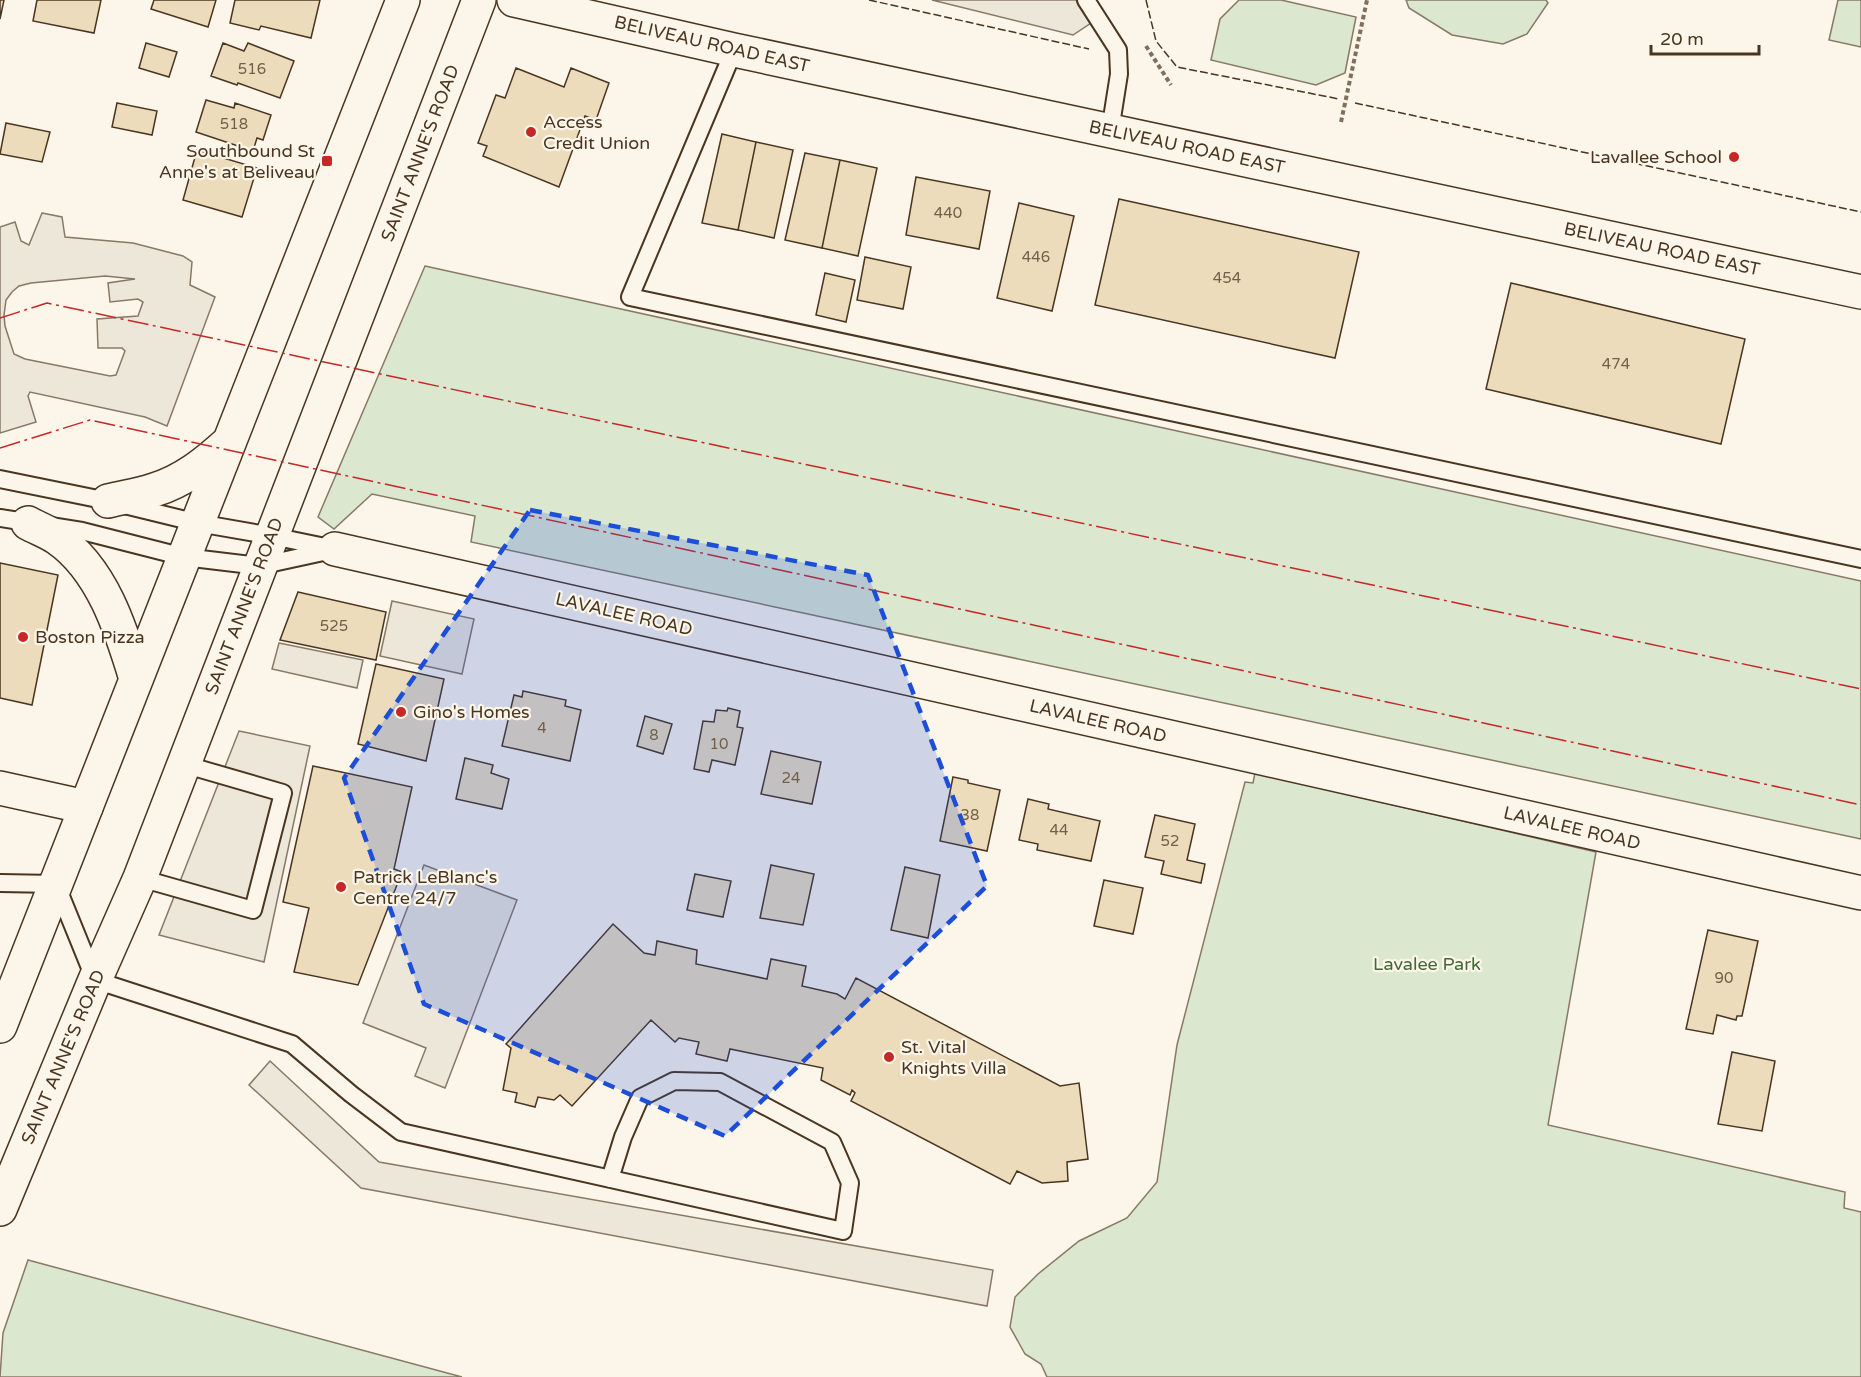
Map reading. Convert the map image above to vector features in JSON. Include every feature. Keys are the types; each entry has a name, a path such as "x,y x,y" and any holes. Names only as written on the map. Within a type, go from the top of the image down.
{"street":[{"path":"0,1026 402,0"},
{"name":"SAINT ANNE'S ROAD","path":"0,1209 140,878 479,0"},
{"name":"BELIVEAU ROAD EAST","path":"514,0 734,50 1861,292"},
{"path":"108,501 155,490 181,478 205,464 230,440"},
{"path":"14,520 56,537 78,555 112,610 136,679"},
{"name":"LAVALEE ROAD","path":"335,549 1861,893"},
{"path":"0,788 86,807"}],"lane":[{"path":"1086,0 1118,50 1119,74 1110,131"},
{"path":"734,50 630,297 1861,559"},
{"name":"LAVALEE ROAD","path":"0,478 198,523 335,549"},
{"name":"LAVALEE ROAD","path":"14,520 82,531 184,557 259,566 335,549"},
{"path":"140,878 253,910 283,793 183,764"},
{"path":"0,883 56,884 95,980 292,1044 351,1094 401,1132 843,1232 850,1183 832,1142 720,1082 674,1081 640,1098 623,1137 610,1179"}],"path":[{"path":"1341,122 1367,0"}],"highlighted area":[{"path":"530,510 868,575 987,886 725,1136 424,1004 344,778"}],"green space":[{"path":"1239,0 1281,0 1356,17 1345,73 1316,85 1211,60 1220,19"},
{"path":"1406,0 1546,0 1548,3 1527,34 1503,44 1452,35 1409,8"},
{"path":"1838,0 1861,0 1861,47 1829,40"},
{"path":"425,266 1861,581 1861,839 471,542 475,516 372,494 334,529 318,517"},
{"name":"Lavalee Park","path":"1255,773 1596,852 1548,1125 1845,1192 1844,1208 1861,1212 1861,1377 1047,1377 1041,1364 1025,1354 1010,1327 1015,1297 1038,1274 1079,1241 1127,1218 1157,1182 1177,1045 1245,782 1253,783"},
{"path":"28,1260 462,1377 0,1377 3,1333"}],"shaded area":[{"path":"932,0 1076,0 1091,23 1073,35"},
{"path":"42,213 62,217 65,237 133,243 183,256 192,262 190,285 215,297 167,426 145,417 30,392 28,396 36,422 0,433 0,227 15,222 21,241 29,245","holes":["105,276 135,279 108,283 110,302 138,299 143,302 138,316 97,319 98,348 122,348 125,351 116,375 110,376 25,359 14,354 4,315 6,300 19,286"]},
{"path":"392,601 474,619 462,674 380,656"},
{"path":"279,643 363,660 357,688 272,669"},
{"path":"239,731 310,746 264,962 159,935"},
{"path":"424,865 517,900 445,1088 415,1076 426,1048 363,1023"},
{"path":"270,1061 379,1162 993,1270 987,1306 361,1188 249,1085"}],"building":[{"path":"0,0 4,0 0,19"},
{"path":"37,0 101,0 94,33 33,21"},
{"path":"154,0 216,0 208,27 151,9"},
{"path":"235,0 320,0 311,38 261,26 259,30 230,23"},
{"path":"146,43 177,52 169,77 139,68"},
{"path":"223,43 244,51 248,43 294,61 280,98 211,76"},
{"name":"Access Credit Union","path":"516,68 564,87 571,68 609,83 596,120 585,116 559,187 483,156 487,146 478,143 496,95 505,98"},
{"path":"206,100 234,108 235,103 271,115 263,140 257,138 253,151 196,132"},
{"path":"117,103 157,111 152,135 112,127"},
{"path":"6,123 50,132 42,162 0,154"},
{"path":"722,134 756,142 738,230 702,223"},
{"path":"756,142 793,150 774,238 738,230"},
{"path":"197,150 257,168 242,217 183,200"},
{"path":"805,153 840,160 822,248 785,240"},
{"path":"840,160 877,168 858,256 822,248"},
{"path":"916,177 990,191 979,249 906,235"},
{"path":"1119,199 1359,252 1335,358 1095,305"},
{"path":"1019,203 1074,216 1052,311 997,298"},
{"path":"865,257 911,267 903,309 857,300"},
{"path":"825,273 855,280 846,322 816,315"},
{"path":"1511,283 1745,339 1721,444 1486,389"},
{"name":"Boston Pizza","path":"0,563 58,575 32,705 0,698"},
{"path":"298,592 386,612 376,660 280,640"},
{"name":"Gino's Homes","path":"376,664 444,679 426,761 358,744"},
{"path":"523,691 566,700 565,706 581,710 570,761 502,746 514,695 522,697"},
{"path":"728,708 740,711 737,727 743,728 735,765 712,760 709,772 694,769 703,721 714,722 716,710 727,711"},
{"path":"645,716 672,724 663,754 637,746"},
{"path":"771,751 821,762 812,804 761,794"},
{"path":"465,758 493,765 491,773 509,779 502,809 456,799"},
{"name":"Patrick LeBlanc's Centre 24/7","path":"313,766 412,787 394,869 402,872 358,985 294,972 309,908 283,902"},
{"path":"953,777 1000,790 987,851 940,841"},
{"path":"1028,799 1049,804 1048,809 1100,821 1091,861 1037,850 1038,844 1019,840"},
{"path":"1155,815 1195,824 1187,860 1205,864 1201,883 1161,874 1164,861 1145,857"},
{"path":"771,865 814,874 803,925 760,918"},
{"path":"905,867 940,875 928,938 891,930"},
{"path":"695,874 731,881 723,917 687,910"},
{"path":"1104,880 1143,888 1133,934 1094,926"},
{"name":"St. Vital Knights Villa","path":"613,924 644,953 655,955 657,941 697,950 696,964 767,979 771,959 806,966 802,986 837,994 845,999 856,978 1060,1086 1079,1083 1088,1159 1067,1162 1068,1181 1042,1183 1017,1171 1010,1184 851,1101 855,1093 852,1090 850,1095 821,1080 823,1068 730,1049 727,1061 696,1054 699,1042 679,1038 675,1042 651,1020 572,1106 560,1095 554,1100 538,1097 535,1107 515,1102 517,1093 503,1090 511,1048 506,1044"},
{"path":"1708,930 1758,941 1742,1016 1737,1016 1736,1020 1717,1015 1713,1034 1686,1029"},
{"path":"1732,1052 1775,1061 1762,1131 1718,1124"}],"fence":[{"path":"869,0 1089,49"},
{"path":"1146,0 1156,41 1177,67 1339,99"},
{"path":"1355,103 1861,212"}],"power":[{"path":"0,318 47,303 1861,689"},
{"path":"0,448 90,420 1861,805"}],"place":[{"name":"Access Credit Union","path":"531,132"},
{"name":"Lavallee School","path":"1734,157"},
{"name":"Southbound St Anne's at Beliveau","path":"327,161"},
{"name":"Boston Pizza","path":"23,637"},
{"name":"Gino's Homes","path":"401,712"},
{"name":"Patrick LeBlanc's Centre 24/7","path":"341,887"},
{"name":"St. Vital Knights Villa","path":"889,1057"}]}
